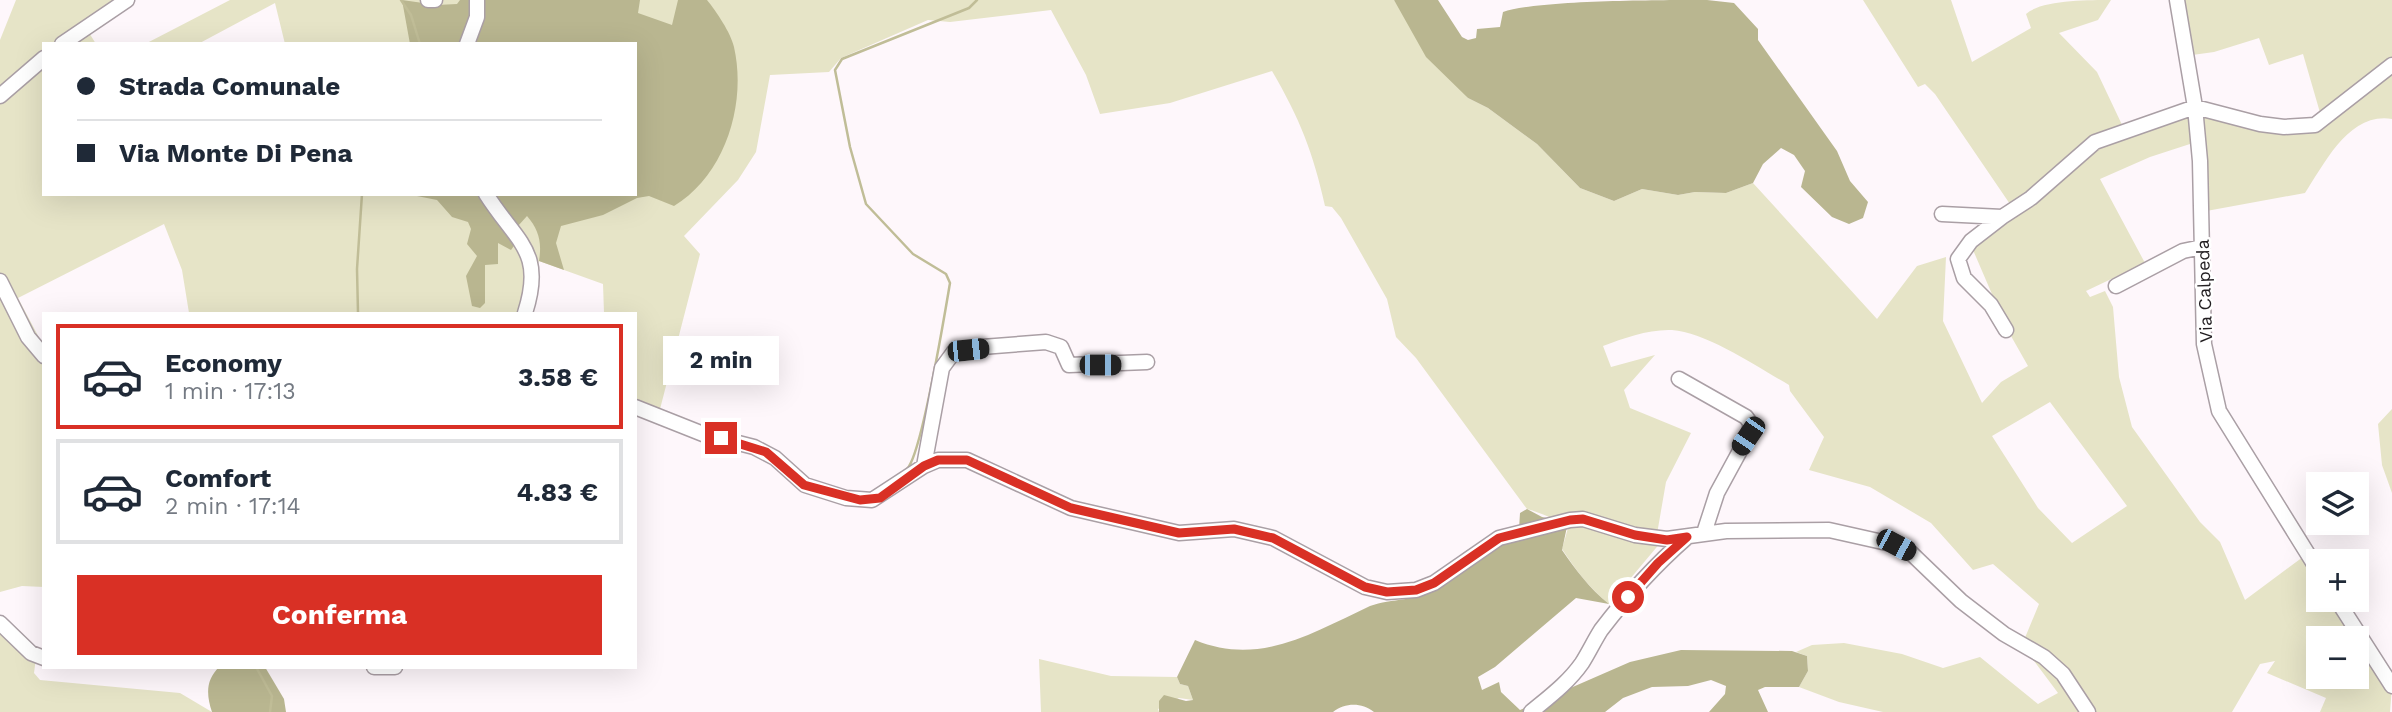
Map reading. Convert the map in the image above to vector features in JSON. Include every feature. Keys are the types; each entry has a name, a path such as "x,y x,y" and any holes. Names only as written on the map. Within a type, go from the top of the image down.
{"street":[{"path":"65,42 127,0"},
{"path":"428,0 435,0"},
{"path":"468,42 477,17 477,0"},
{"name":"Via Calpeda","path":"2177,0 2195,107 2200,162 2204,344 2219,411 2306,551"},
{"path":"0,96 42,60"},
{"path":"2006,330 1991,305 1964,278 1958,259 1970,241 2031,198 2095,142 2195,107 2260,124 2284,127 2315,125 2392,65"},
{"path":"487,196 521,242 533,266 531,292 525,312"},
{"path":"1942,214 2002,217"},
{"path":"2116,286 2183,251 2202,247"},
{"path":"0,281 28,337 42,354"},
{"path":"924,466 942,368 956,349 1046,342 1061,346 1069,365 1147,362"},
{"path":"1679,379 1746,417 1751,424 1748,436 1717,493 1704,533"},
{"path":"637,408 703,434 754,447 775,458 804,485 846,498 880,498 924,466 938,460 967,460 1071,508 1179,533 1234,529 1266,536 1334,568 1365,587 1387,592 1416,590 1434,583 1499,538 1570,520 1583,519 1635,535 1667,540 1704,533 1829,530 1896,545 1911,553 1961,601 2004,634 2044,657 2063,674 2088,712"},
{"path":"1531,712 1558,691 1580,665 1600,633 1628,597 1658,563 1687,537"},
{"path":"2345,612 2392,686"},
{"path":"0,623 31,653 42,657"}],"shaded area":[{"path":"16,0 118,0 83,23 95,42 42,42 42,196 637,196 637,42 285,42 275,3 202,42 149,42 230,0 1394,0 1468,98 1488,108 1537,144 1580,188 1614,201 1642,189 1678,195 1695,192 1726,193 1753,183 1877,319 1917,266 1946,257 1943,321 1982,403 2001,382 2028,366 2007,329 1970,243 2014,210 1935,94 1925,84 1918,87 1863,0 1951,0 1972,62 2031,28 2026,14 2033,9 2065,2 2111,0 2098,20 2059,33 2097,72 2124,129 2194,107 2303,124 2321,116 2303,54 2269,65 2259,38 2214,52 2185,56 2177,0 2392,0 2392,119 2363,123 2351,131 2330,155 2305,193 2201,212 2193,143 2150,157 2100,179 2145,263 2086,291 2090,297 2105,291 2113,307 2119,377 2132,427 2200,522 2220,542 2245,600 2306,555 2306,612 2345,612 2354,626 2306,626 2306,689 2369,689 2369,650 2392,686 2390,712 2320,712 2326,698 2267,673 2275,661 2260,664 2232,712 1883,712 1839,702 1799,687 1808,671 1807,656 1796,652 1812,645 1844,643 1902,654 1943,668 1980,657 2038,704 2058,693 2022,645 2039,604 1993,564 1973,570 1931,523 1870,487 1809,470 1824,437 1790,391 1789,385 1716,344 1686,332 1672,330 1628,337 1603,346 1611,367 1655,355 1624,390 1630,408 1691,433 1666,482 1657,534 1661,542 1609,604 1583,578 1562,549 1568,528 1527,509 1416,358 1396,337 1387,299 1341,218 1332,207 1325,206 1304,136 1272,71 1170,103 1100,114 1086,75 1051,10 950,22 928,20 841,58 829,72 770,75 756,152 738,180 684,236 700,254 659,413 637,405 637,312 604,312 603,284 539,261 527,312 189,312 182,270 164,224 18,298 42,343 42,587 22,586 0,592 0,40","holes":["2050,402 2127,506 2072,543 2038,508 1992,436"]},
{"path":"402,0 437,5 457,4 460,0 640,0 638,13 672,25 678,0 707,0 730,35 734,47 737,92 734,114 719,157 707,176 692,193 674,206 649,196 637,198 603,215 561,226 556,243 564,270 539,261 539,237 527,216 509,236 516,243 511,250 498,243 498,264 485,265 485,303 480,308 472,306 466,276 477,256 467,244 471,229 468,222 452,217 437,200 417,196 637,196 637,42 410,42"},
{"path":"1394,0 1438,0 1462,37 1468,40 1476,38 1477,29 1500,27 1503,12 1519,8 1632,1 1707,0 1734,3 1758,29 1758,40 1837,151 1850,181 1868,202 1863,218 1849,224 1832,217 1801,187 1805,171 1794,155 1781,148 1763,164 1753,183 1726,193 1695,192 1678,195 1642,189 1614,201 1580,188 1537,144 1488,108 1468,98 1426,57"},
{"path":"2392,409 2392,493 2382,465 2378,424"},
{"path":"1527,509 1542,517 1568,522 1562,550 1589,585 1609,604 1576,598 1495,667 1478,677 1482,690 1499,682 1501,692 1520,710 1630,662 1681,650 1792,651 1807,656 1808,671 1799,687 1765,687 1758,690 1768,712 1709,712 1725,694 1726,686 1711,680 1688,686 1652,687 1623,698 1605,712 1374,712 1353,705 1333,712 1159,712 1159,701 1164,695 1186,701 1193,700 1188,686 1180,684 1177,677 1195,640 1242,650 1264,648 1307,635 1370,606 1429,592 1440,584 1456,560 1469,549 1519,529 1520,513"},
{"path":"0,627 36,658 34,673 40,680 180,693 212,712 0,712"},
{"path":"1039,659 1111,676 1177,677 1180,684 1188,686 1193,700 1179,698 1158,709 1159,712 1041,712"},
{"path":"218,669 266,669 284,699 286,712 212,712 208,688"}],"waterway":[{"path":"401,0 411,15 419,42"},
{"path":"907,469 913,458 926,411 950,283 946,274 913,254 866,204 850,147 835,70 842,59 969,8 977,0"},
{"path":"358,312 357,269 362,196"},
{"path":"257,669 272,696 270,712"}],"route":[{"path":"721,438 766,452 804,485 833,495 860,500 880,498 924,466 938,460 967,460 1071,508 1179,533 1196,534 1234,529 1273,538 1334,568 1365,587 1387,592 1416,590 1434,583 1499,538 1570,520 1583,519 1635,535 1667,540 1687,537 1658,563 1628,597"}]}
